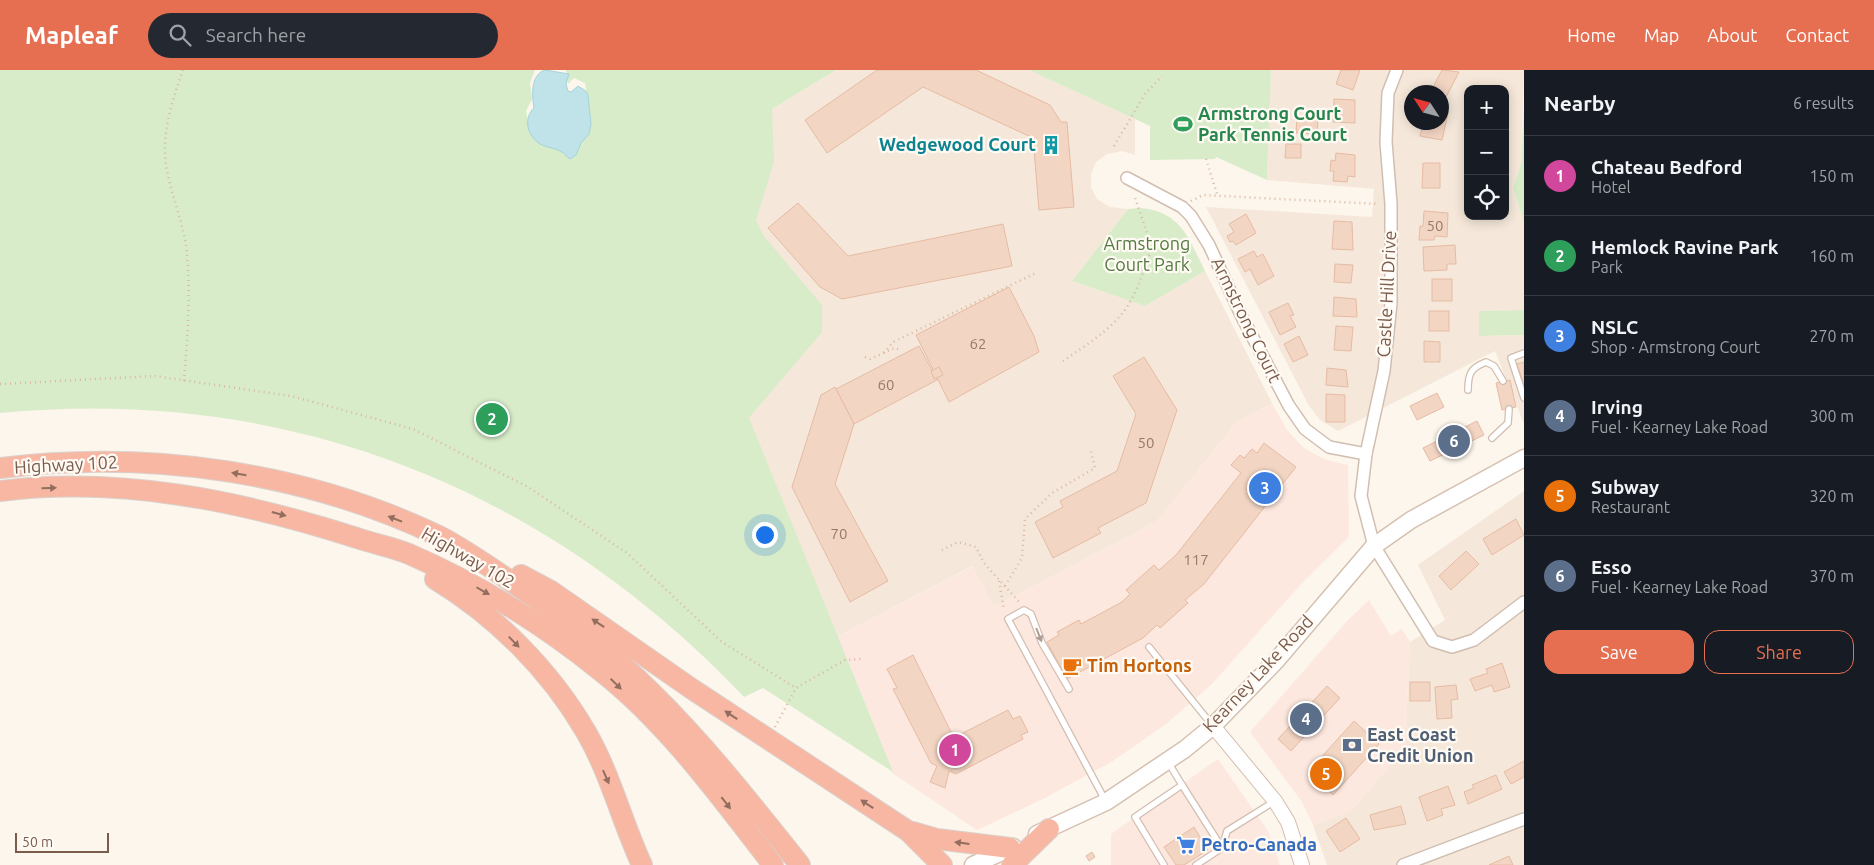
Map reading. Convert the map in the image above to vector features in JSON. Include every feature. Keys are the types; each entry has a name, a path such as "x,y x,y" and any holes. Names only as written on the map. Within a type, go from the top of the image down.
{"highway":[{"name":"Highway 102","path":"0,468 81,461 139,462 196,467 311,489 440,537 500,574 570,623 652,693 730,778 800,865"},
{"name":"Highway 102","path":"0,491 26,488 79,487 136,489 183,495 242,505 316,524 407,553 473,585 536,622 604,673 659,726 711,784 773,865"},
{"path":"440,537 498,562 551,591 692,690 908,831 942,865"},
{"path":"358,538 420,570 458,593 494,621 550,679 586,732 642,865"},
{"path":"908,831 937,840 1011,857 1049,828"}],"main road":[{"name":"Kearney Lake Road","path":"1049,828 1106,802 1213,726 1274,662 1374,546 1411,520 1524,458"},
{"path":"973,865 1011,857"}],"street":[{"name":"Castle Hill Drive","path":"1397,70 1388,93 1386,142 1391,204 1391,303 1384,371 1366,454 1361,496 1374,546 1434,641 1452,646 1474,640 1524,602"},
{"name":"Armstrong Court","path":"1128,178 1182,206 1191,216 1209,245 1243,319 1289,406 1305,429 1330,447 1366,454"},
{"path":"1213,726 1275,801 1288,822 1302,865"},
{"path":"1402,865 1524,819"}],"lane":[{"path":"1524,353 1511,358 1524,398"},
{"path":"1468,390 1468,376 1473,367 1486,362 1494,366 1503,381"},
{"path":"1492,438 1508,423 1509,409"},
{"path":"1070,689 1042,643 1031,614 1024,610 1008,619 1106,802"},
{"path":"1149,647 1213,726"},
{"path":"1167,760 1222,848"},
{"path":"1164,865 1135,817 1182,785"},
{"path":"1196,865 1222,848 1227,831 1275,801"}],"path":[{"path":"183,70 175,92 166,132 166,169 179,211 188,255 189,313 184,381"},
{"path":"1114,146 1146,94 1162,76"},
{"path":"1206,159 1218,197"},
{"path":"1063,361 1103,333 1122,313 1138,284 1152,247 1128,178"},
{"path":"1182,206 1203,195 1391,204"},
{"path":"884,353 893,342 1036,273"},
{"path":"865,357 870,359 894,348 901,350"},
{"path":"0,384 154,376 291,396 413,429 528,487 627,553 722,642 796,688"},
{"path":"1005,586 1022,558 1025,519 1052,493 1095,468 1090,448"},
{"path":"942,550 958,542 976,547 984,563 1018,599 1024,610"},
{"path":"999,580 1003,607 1008,619"},
{"path":"768,739 796,688 845,660 860,659"}],"shaded area":[{"name":"Wedgewood Court","path":"836,70 1029,70 1135,119 1135,155 1122,151 1107,154 1096,162 1091,174 1091,187 1097,199 1110,207 1128,209 1072,281 1145,306 1205,271 1272,403 1237,422 1157,521 994,607 972,566 837,637 744,408 622,200"},
{"path":"1271,70 1524,70 1521,164 1513,188 1524,222 1524,310 1479,311 1479,336 1524,335 1524,424 1495,351 1338,431 1320,420 1308,404 1206,207 1372,217 1374,189 1267,180"},
{"path":"1272,403 1287,430 1304,448 1324,459 1348,465 1349,537 1304,581 1211,685 1166,724 1113,761 1045,798 977,830 892,773 837,637 973,566 994,607 1157,521 1237,422"},
{"path":"1524,491 1524,865 1327,865 1313,825 1351,811 1405,747 1410,642 1445,620 1418,565"},
{"path":"1369,600 1391,636 1402,629 1410,642 1405,747 1351,811 1313,825 1302,802 1250,732 1348,620"},
{"path":"1218,759 1268,831 1280,865 1111,865 1111,834"}],"green space":[{"path":"0,70 535,70 530,83 532,99 526,111 529,127 589,105 585,83 574,78 568,84 566,70 836,70 772,109 774,162 756,220 764,236 822,305 822,332 749,418 893,772 763,688 744,697 667,624 585,561 498,508 406,466 310,435 210,416 107,409 0,413"},
{"path":"1029,70 1271,70 1267,180 1216,157 1215,159 1150,160 1150,126"},
{"path":"1524,105 1524,222 1513,188 1521,164"},
{"name":"Armstrong Court Park","path":"1128,209 1154,210 1174,221 1188,238 1205,271 1145,306 1072,281"},
{"path":"1524,310 1524,335 1479,336 1479,311"}],"water":[{"path":"545,70 569,74 566,84 568,91 571,92 578,86 586,91 588,95 591,124 589,134 581,143 576,155 570,159 560,151 540,144 529,132 528,117 534,108 534,81"}],"building":[{"name":"Wedgewood Court","path":"877,70 976,70 1050,105 1061,122 1067,122 1074,207 1039,210 1033,138 923,87 827,153 805,120"},
{"path":"1341,70 1360,70 1353,90 1336,84"},
{"path":"1442,70 1459,72 1449,91 1449,85 1434,85"},
{"path":"1334,99 1355,100 1355,123 1333,122"},
{"path":"1297,118 1318,119 1317,134 1296,133"},
{"path":"1422,130 1444,130 1442,140 1420,136"},
{"path":"1286,144 1301,144 1301,158 1285,158"},
{"path":"1336,153 1355,155 1355,177 1348,176 1347,182 1333,181 1334,171 1330,171 1331,160 1335,161"},
{"path":"1423,163 1440,163 1440,188 1422,188"},
{"path":"798,203 848,256 1003,224 1012,266 842,299 820,287 768,228"},
{"path":"1424,211 1448,213 1447,237 1435,236 1434,240 1419,240 1420,226 1423,226"},
{"path":"1246,214 1256,233 1236,245 1233,241 1230,242 1227,236 1234,232 1229,224"},
{"path":"1334,221 1352,222 1353,250 1332,249"},
{"path":"1455,245 1456,264 1447,264 1447,270 1424,271 1423,247"},
{"path":"1254,251 1257,257 1263,254 1274,276 1258,285 1250,269 1245,272 1238,259"},
{"path":"1335,264 1353,265 1351,283 1334,282"},
{"path":"1432,279 1452,279 1452,301 1432,301"},
{"path":"1009,287 1034,336 1039,352 949,402 916,335"},
{"path":"1334,297 1356,299 1357,317 1333,316"},
{"path":"1288,303 1294,315 1290,316 1296,327 1280,335 1269,312"},
{"path":"1429,311 1449,311 1449,331 1429,331"},
{"path":"1336,326 1353,327 1351,351 1334,350"},
{"path":"1299,336 1308,355 1293,362 1284,344"},
{"path":"1424,341 1440,342 1440,362 1424,362"},
{"path":"919,346 937,380 854,424 836,389"},
{"path":"1144,357 1177,410 1146,503 1098,528 1101,533 1053,558 1035,522 1063,507 1060,501 1117,471 1136,414 1113,376"},
{"path":"1524,362 1524,385 1517,364"},
{"path":"939,367 943,375 934,379 931,371"},
{"path":"1327,368 1346,370 1348,387 1326,385"},
{"path":"1510,380 1516,407 1502,410 1496,383"},
{"path":"835,387 854,424 835,484 888,581 850,602 792,487 821,395"},
{"path":"1437,393 1444,407 1417,420 1410,406"},
{"path":"1326,394 1345,395 1345,422 1326,422"},
{"path":"1477,421 1484,435 1430,461 1423,448"},
{"path":"1264,443 1296,467 1204,584 1185,600 1188,603 1160,628 1157,625 1143,638 1067,679 1047,642 1059,635 1057,632 1079,620 1081,624 1122,602 1130,594 1126,590 1154,565 1159,570 1176,555 1241,473 1231,465 1240,455 1244,458 1252,449 1257,453"},
{"path":"1516,519 1524,535 1492,555 1483,539"},
{"path":"1466,551 1479,564 1451,590 1439,576"},
{"path":"913,655 951,732 959,735 1008,710 1013,719 1020,716 1028,732 1021,735 1023,739 956,774 949,771 945,788 930,782 937,766 931,763 893,689 897,688 887,669"},
{"path":"1502,663 1510,687 1494,692 1492,685 1475,691 1470,679 1488,673 1486,669"},
{"path":"1410,682 1430,682 1430,701 1410,701"},
{"path":"1456,685 1458,699 1451,700 1452,718 1437,719 1435,687"},
{"path":"1327,686 1340,698 1291,751 1278,739"},
{"path":"1354,721 1379,744 1333,795 1308,772"},
{"path":"1524,761 1524,777 1511,784 1504,772"},
{"path":"1496,775 1502,789 1468,804 1464,792 1474,788 1472,785"},
{"path":"1448,786 1455,805 1441,809 1443,815 1427,821 1419,797"},
{"path":"1401,806 1406,824 1374,830 1370,815"},
{"path":"1346,818 1360,839 1340,852 1326,831"},
{"name":"Petro-Canada","path":"1194,827 1208,850 1184,865 1176,865 1164,847"},
{"path":"1092,852 1095,857 1089,861 1086,856"},
{"path":"1509,856 1513,865 1489,865"}],"place":[{"name":"Armstrong Court Park Tennis Court","path":"1183,124"},
{"name":"Wedgewood Court","path":"1051,145"},
{"name":"Hemlock Ravine Park","path":"492,419"},
{"name":"Esso","path":"1454,441"},
{"name":"NSLC","path":"1265,488"},
{"name":"Tim Hortons","path":"1072,666"},
{"name":"Irving","path":"1306,719"},
{"name":"East Coast Credit Union","path":"1352,745"},
{"name":"Chateau Bedford","path":"955,750"},
{"name":"Subway","path":"1326,774"},
{"name":"Petro-Canada","path":"1186,845"}]}
